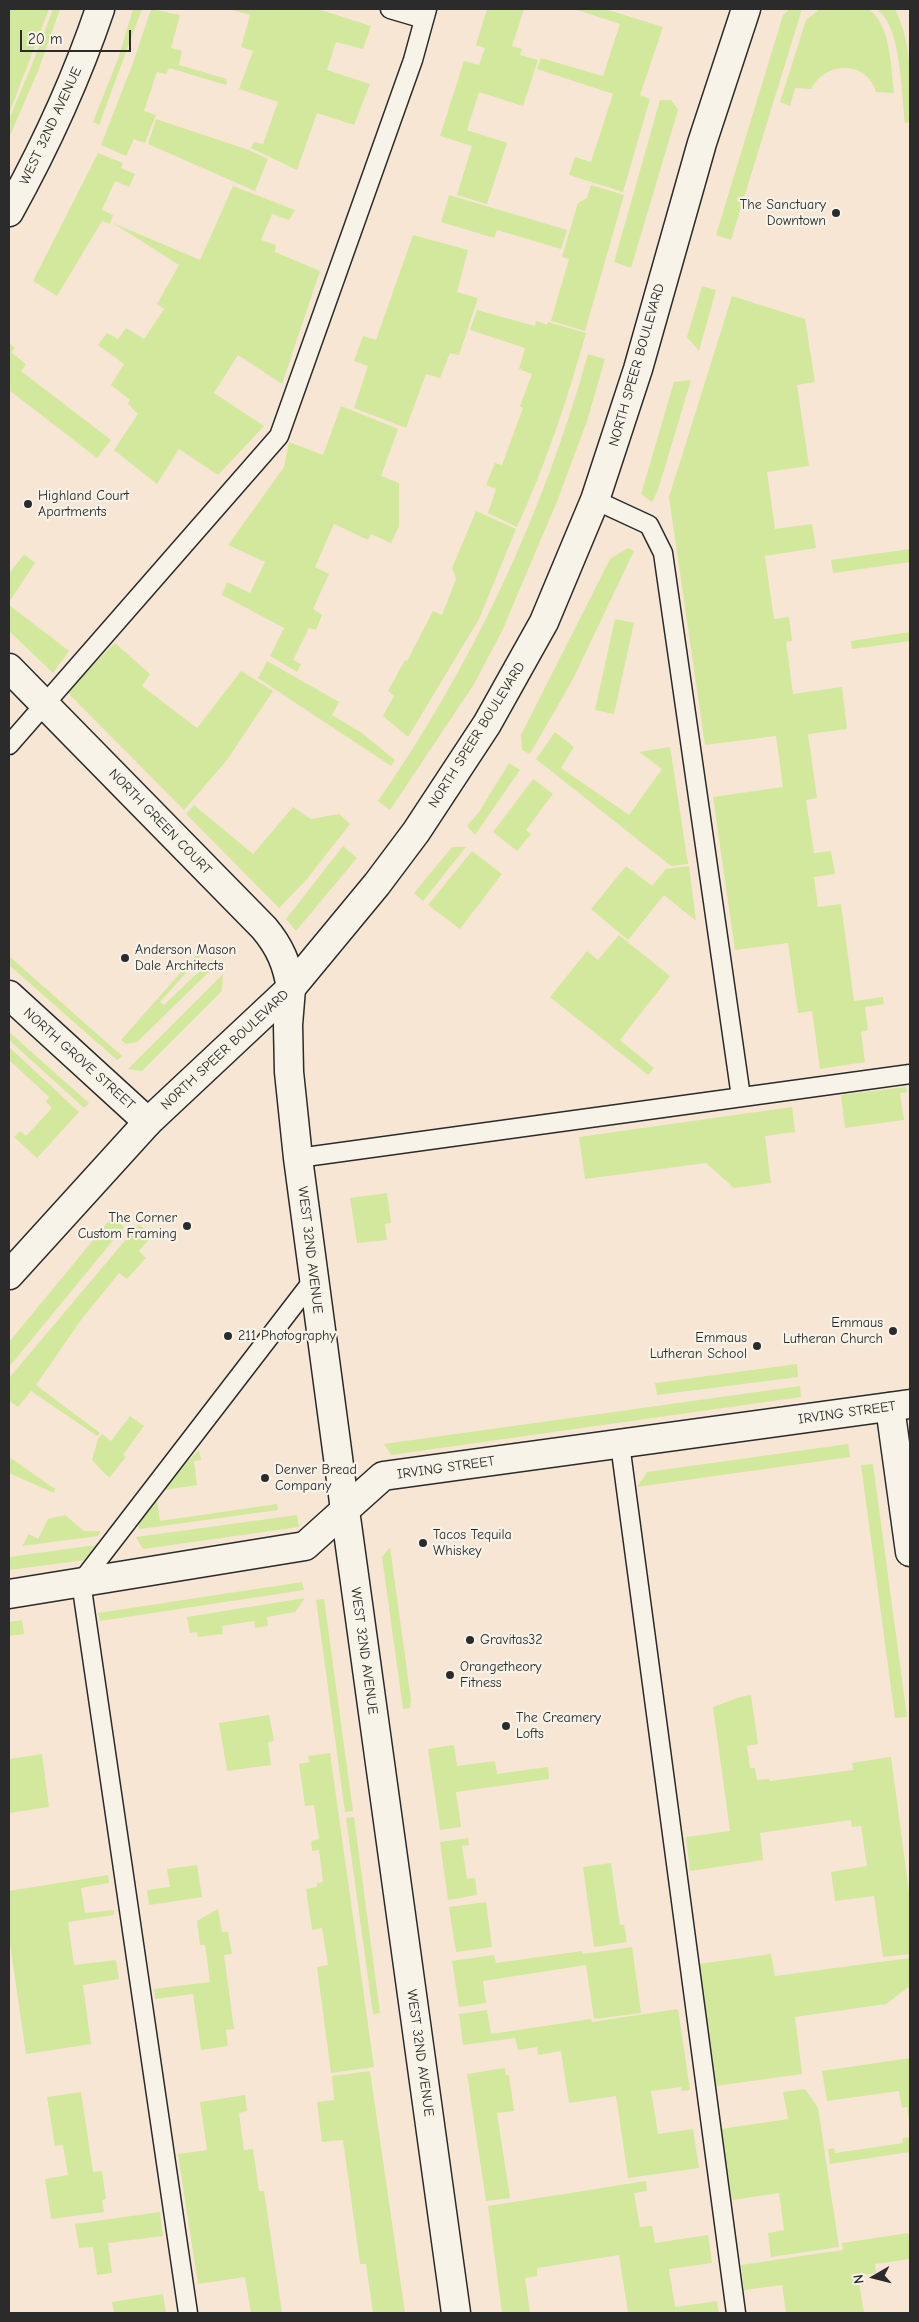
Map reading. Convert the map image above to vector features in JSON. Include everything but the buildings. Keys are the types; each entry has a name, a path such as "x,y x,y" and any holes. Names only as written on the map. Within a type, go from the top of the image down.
{"street":[{"name":"WEST 32ND AVENUE","path":"9,212 42,151 85,55 100,9"},
{"name":"NORTH SPEER BOULEVARD","path":"9,1275 148,1122 291,988 399,854 487,724 544,622 595,500 624,416 702,142 746,9"},
{"name":"NORTH GREEN COURT","path":"9,668 264,928 276,943 287,964 291,988"},
{"name":"WEST 32ND AVENUE","path":"291,988 288,1025 289,1072 298,1158 456,2313"},
{"name":"NORTH GROVE STREET","path":"9,996 148,1122"},
{"name":"IRVING STREET","path":"9,1594 306,1546 383,1476 900,1406"},
{"path":"900,1406 910,1552"}],"lane":[{"path":"9,745 279,436 413,60 425,14 390,9"},
{"path":"595,500 649,525 663,553 741,1097"},
{"path":"298,1158 910,1074"},
{"path":"188,2313 81,1582 314,1279"},
{"path":"620,1444 736,2313"}],"green space":[{"path":"863,8 875,15 881,24 888,47 894,93 876,92 864,74 845,68 835,69 826,73 817,80 811,89 795,88 790,106 780,102 806,20 820,9"},
{"path":"9,9 49,9 9,114"},
{"path":"53,9 60,9 38,71 9,138 9,119"},
{"path":"133,9 142,9 99,125 93,122 119,56"},
{"path":"151,9 180,15 171,48 182,51 179,65 227,79 226,85 169,68 166,74 157,72 144,111 156,115 145,143 134,139 126,156 101,145 133,63"},
{"path":"228,9 318,9 371,26 363,49 336,42 327,70 370,84 354,125 317,113 297,170 251,148 254,142 263,144 278,102 239,89 253,51 241,47 250,15"},
{"path":"487,9 524,9 512,46 522,49 520,55 538,60 523,106 479,92 467,130 507,143 487,204 457,195 472,146 440,136 464,61 479,65 485,48 476,45"},
{"path":"574,9 605,9 663,27 640,95 650,99 623,192 569,175 575,157 591,162 613,94 537,69 541,58 603,76 620,24"},
{"path":"790,9 802,9 731,240 716,235 783,15"},
{"path":"882,9 895,9 905,36 909,64 910,122 905,123 896,46 886,19 878,11"},
{"path":"660,100 671,100 678,110 631,268 614,262"},
{"path":"156,119 249,150 268,159 255,191 148,144"},
{"path":"98,153 123,163 121,168 135,174 129,187 115,181 102,210 113,215 110,224 102,221 57,296 33,281"},
{"path":"591,185 624,195 585,331 551,321 569,259 562,257 578,203 587,198"},
{"path":"233,186 295,210 289,220 272,214 261,240 276,245 275,252 320,271 282,384 238,355 214,393 264,426 218,475 179,449 157,484 114,450 138,414 128,404 130,400 111,385 124,364 98,345 107,333 118,339 126,328 144,339 164,309 157,304 179,265 113,223 200,260"},
{"path":"449,195 567,230 561,249 497,230 494,238 441,222"},
{"path":"413,235 468,250 457,292 478,298 459,355 450,353 440,378 426,374 406,428 354,408 368,366 354,361 363,336 376,340"},
{"path":"702,286 716,290 699,351 687,337"},
{"path":"732,296 805,319 815,382 797,385 809,466 767,472 775,529 812,524 816,548 765,556 774,619 789,617 792,641 786,642 793,694 842,687 847,729 808,734 817,798 806,800 814,853 831,851 835,874 814,877 818,907 841,904 854,1001 883,997 884,1004 865,1007 868,1030 861,1032 865,1062 820,1069 812,1011 798,1013 788,943 735,950 713,797 783,787 776,736 705,745 669,497"},
{"path":"477,310 535,326 536,321 547,325 548,322 586,333 555,432 517,527 488,513 496,489 486,485 495,463 502,465 523,408 520,406 532,374 519,369 525,348 470,330"},
{"path":"9,343 15,348 11,352 26,364 21,371 111,440 97,458 9,390"},
{"path":"588,354 605,359 587,421 558,499 502,631 474,684 390,810 378,801 412,750 444,696 502,586 550,472"},
{"path":"691,380 658,490 652,502 641,494 674,382"},
{"path":"341,406 398,429 381,476 399,483 399,526 391,543 371,534 368,540 334,524 315,567 329,574 313,609 322,615 316,630 309,628 293,660 301,664 297,672 270,656 284,628 222,595 227,582 250,593 265,562 228,545 284,467 289,442 323,455"},
{"path":"476,511 516,529 479,619 408,737 383,716 394,696 388,691 405,660 407,661 433,611 442,615 456,579 452,568"},
{"path":"628,548 634,551 573,679 530,754 522,750 521,735 610,559"},
{"path":"910,549 910,562 833,573 831,560"},
{"path":"24,554 35,563 9,602 9,574"},
{"path":"9,605 69,651 53,673 9,631"},
{"path":"615,619 634,623 614,714 595,710"},
{"path":"910,632 910,641 852,649 851,641"},
{"path":"115,643 150,674 142,686 197,728 241,671 273,691 227,760 184,810 66,691"},
{"path":"267,661 339,702 332,715 362,733 395,760 391,766 258,678"},
{"path":"555,732 574,747 561,768 629,815 662,769 639,752 670,747 688,864 671,866 536,759"},
{"path":"509,763 520,770 475,835 467,826 479,812"},
{"path":"533,779 553,794 526,830 531,834 517,851 493,832"},
{"path":"194,805 253,854 293,807 311,819 339,814 350,824 307,879 279,908 186,814"},
{"path":"343,846 357,858 296,931 286,919"},
{"path":"452,847 466,847 423,901 414,893"},
{"path":"472,851 502,874 460,929 428,905"},
{"path":"626,866 652,886 666,869 689,866 696,921 664,895 628,940 591,909"},
{"path":"619,935 670,976 620,1040 654,1068 648,1075 550,997 587,951 598,960"},
{"path":"205,945 208,948 160,1002 164,1005 212,959 217,964 137,1042 126,1044 121,1040"},
{"path":"9,956 122,1056 117,1060 9,965"},
{"path":"223,974 222,991 142,1071 128,1069"},
{"path":"9,1032 89,1103 84,1108 9,1040"},
{"path":"9,1047 79,1112 37,1158 14,1137 20,1131 26,1136 52,1108 46,1102 49,1097 9,1060"},
{"path":"906,1087 907,1092 900,1093 904,1120 845,1128 841,1095"},
{"path":"792,1107 795,1132 765,1136 771,1183 734,1188 706,1163 585,1179 579,1137"},
{"path":"387,1193 391,1223 385,1224 387,1240 357,1243 350,1198"},
{"path":"113,1216 124,1227 9,1367 9,1342"},
{"path":"139,1224 152,1236 139,1251 146,1258 127,1279 119,1273 81,1320 36,1385 100,1433 97,1436 31,1391 18,1407 9,1401 9,1378"},
{"path":"797,1364 798,1377 657,1395 655,1383"},
{"path":"800,1386 801,1397 391,1455 384,1444"},
{"path":"130,1416 144,1426 123,1455 126,1457 109,1478 92,1460 98,1439 102,1434 111,1441"},
{"path":"848,1444 850,1457 637,1487 647,1472"},
{"path":"199,1450 201,1460 194,1461 197,1485 158,1491"},
{"path":"9,1457 55,1489 54,1493 9,1473"},
{"path":"873,1464 907,1717 895,1718 861,1465"},
{"path":"156,1493 160,1521 277,1504 278,1510 140,1529 138,1526"},
{"path":"65,1515 84,1531 101,1531 98,1536 22,1546 29,1534 38,1539 48,1519"},
{"path":"297,1515 299,1527 143,1549 136,1537"},
{"path":"96,1545 85,1560 9,1570 9,1557"},
{"path":"390,1547 411,1700 410,1708 403,1709 382,1557"},
{"path":"302,1582 304,1590 100,1621 98,1613"},
{"path":"305,1598 295,1612 267,1617 268,1626 255,1628 254,1621 222,1626 223,1634 198,1637 197,1632 190,1633 187,1617"},
{"path":"324,1599 353,1811 345,1812 316,1600"},
{"path":"22,1620 24,1634 9,1636 9,1622"},
{"path":"751,1695 758,1744 747,1746 750,1768 755,1768 757,1780 769,1779 770,1781 853,1770 852,1763 891,1757 910,1900 910,1954 883,1957 874,1896 835,1901 831,1872 867,1866 861,1826 852,1827 851,1820 760,1833 763,1860 690,1871 686,1837 730,1831 713,1707"},
{"path":"269,1715 274,1741 268,1742 271,1765 227,1771 219,1723"},
{"path":"454,1745 457,1766 495,1761 497,1774 548,1767 549,1779 456,1792 461,1827 440,1830 428,1749"},
{"path":"330,1753 374,2067 331,2073 317,1967 328,1965 322,1928 312,1930 306,1889 317,1887 317,1883 323,1882 319,1850 312,1851 311,1841 319,1839 314,1805 305,1806 299,1764 309,1762 308,1756"},
{"path":"42,1754 49,1807 9,1813 9,1759"},
{"path":"354,1817 380,2013 373,2014 346,1818"},
{"path":"468,1838 469,1845 462,1846 467,1879 475,1878 477,1895 448,1900 440,1842"},
{"path":"611,1863 620,1925 624,1925 627,1942 594,1947 583,1867"},
{"path":"197,1865 202,1897 149,1905 147,1890 170,1887 167,1869"},
{"path":"108,1875 109,1883 81,1888 85,1913 114,1910 114,1915 68,1922 74,1965 116,1960 119,1979 83,1985 91,2044 26,2054 9,1937 9,1891"},
{"path":"486,1902 492,1947 456,1952 449,1907"},
{"path":"218,1909 222,1932 228,1932 232,1954 224,1955 234,2029 226,2030 228,2046 201,2050 193,1994 155,1999 154,1989 210,1982 205,1945 200,1945 197,1921"},
{"path":"632,1947 641,2013 594,2019 586,1965 483,1981 486,2003 459,2007 452,1961 494,1955 496,1963 582,1951 583,1954"},
{"path":"771,1954 775,1976 910,1958 910,1986 886,2004 795,2017 802,2074 716,2086 699,1964"},
{"path":"678,2009 690,2090 682,2091 681,2087 651,2091 658,2134 693,2129 699,2168 628,2178 616,2096 569,2103 561,2051 538,2055 537,2047 518,2050 515,2038 463,2045 459,2014 487,2010 491,2034 591,2019 592,2022"},
{"path":"910,2058 910,2128 907,2107 902,2108 899,2091 827,2101 822,2071"},
{"path":"505,2068 506,2075 509,2075 514,2111 497,2113 510,2198 486,2201 467,2074"},
{"path":"370,2071 405,2313 373,2313 366,2264 360,2264 343,2140 322,2142 317,2102 334,2100 332,2076"},
{"path":"805,2089 818,2108 839,2247 771,2257 768,2233 784,2230 779,2193 732,2200 721,2129 788,2119 783,2092"},
{"path":"81,2092 93,2172 102,2171 106,2199 102,2200 104,2212 51,2219 45,2179 68,2175 63,2145 55,2146 47,2097"},
{"path":"245,2095 247,2111 239,2113 244,2150 253,2149 259,2191 264,2191 282,2313 251,2313 245,2277 198,2284 178,2154 207,2150 200,2102"},
{"path":"910,2137 910,2152 830,2164 828,2149 834,2148 835,2153 903,2143 902,2138"},
{"path":"646,2181 647,2191 634,2193 640,2227 652,2226 655,2243 708,2235 712,2263 669,2269 675,2307 717,2301 719,2313 628,2313 619,2255 537,2268 537,2276 525,2278 530,2313 502,2313 488,2206"},
{"path":"160,2212 163,2236 108,2243 112,2273 97,2275 93,2247 79,2248 75,2224"},
{"path":"908,2233 910,2236 910,2259 875,2264 876,2273 858,2276 864,2313 786,2313 782,2285 744,2290 741,2265 843,2250 842,2243"},
{"path":"163,2294 166,2313 114,2313 112,2302"}],"place":[{"name":"The Sanctuary Downtown","path":"836,213"},
{"name":"Highland Court Apartments","path":"28,504"},
{"name":"Anderson Mason Dale Architects","path":"125,958"},
{"name":"The Corner Custom Framing","path":"187,1226"},
{"name":"Emmaus Lutheran Church","path":"893,1331"},
{"name":"211 Photography","path":"228,1336"},
{"name":"Emmaus Lutheran School","path":"757,1346"},
{"name":"Denver Bread Company","path":"265,1478"},
{"name":"Tacos Tequila Whiskey","path":"423,1543"},
{"name":"Gravitas32","path":"470,1640"},
{"name":"Orangetheory Fitness","path":"450,1675"},
{"name":"The Creamery Lofts","path":"506,1726"}]}
